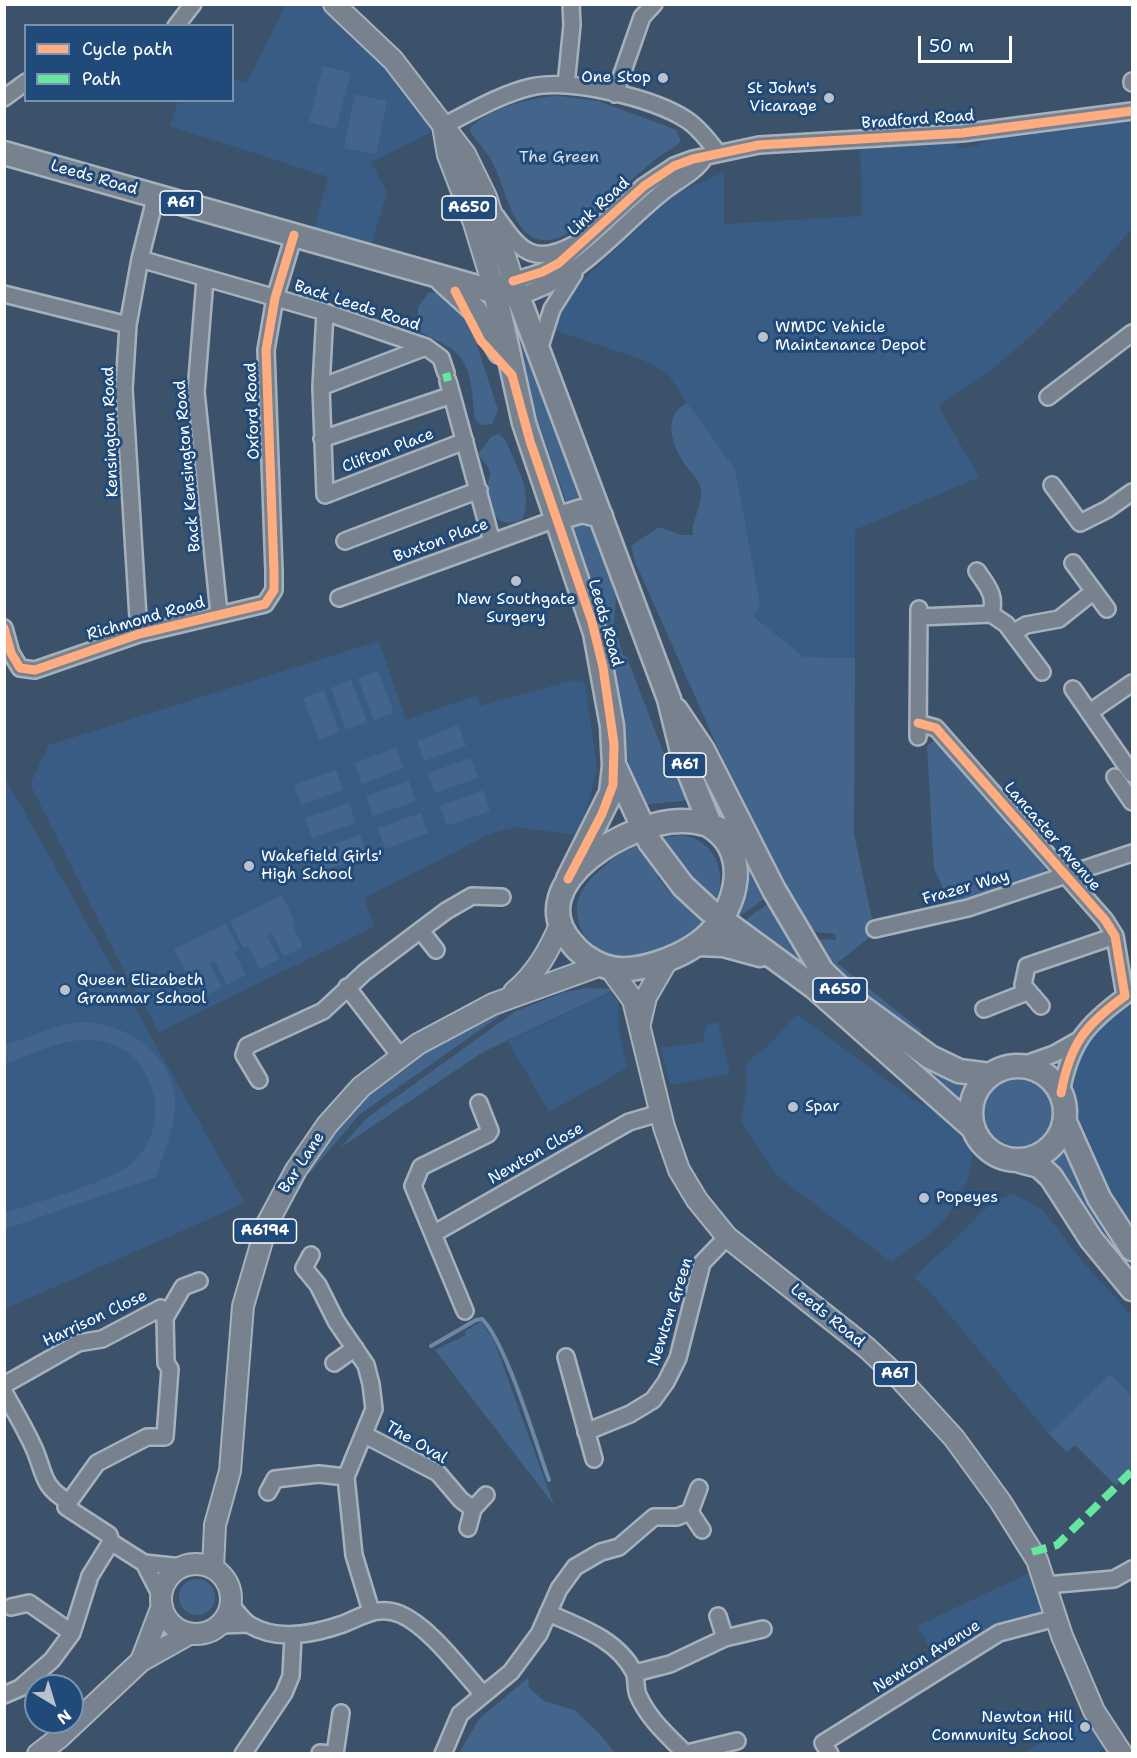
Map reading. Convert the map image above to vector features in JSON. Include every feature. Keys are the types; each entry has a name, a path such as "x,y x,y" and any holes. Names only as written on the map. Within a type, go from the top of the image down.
{"highway":[{"name":"Leeds Road","path":"4,153 435,274 509,290"},
{"path":"435,274 476,311 512,375"},
{"name":"Leeds Road","path":"509,290 538,352 601,516 631,604 669,699 684,760 711,827"},
{"name":"Leeds Road","path":"509,290 512,375 524,423 598,646 612,726 614,766 608,802 568,879 560,901 561,923"},
{"path":"556,519 582,511 601,516"},
{"name":"A650","path":"669,699 703,750 748,840 806,947 838,989 930,1057 959,1071 990,1075"},
{"name":"A650","path":"614,766 642,828 674,877 721,920 829,999 973,1128"},
{"path":"568,879 598,851 642,828 683,820 748,840"},
{"name":"A61","path":"561,923 564,933 573,945 605,966 640,966 668,959 697,944 721,920 732,896 736,867 728,845 711,827"},
{"path":"697,944 723,945 776,959"},
{"path":"1132,1249 1099,1198 1065,1122 1061,1093 1043,1074 1020,1066 1001,1069 990,1075 979,1086 972,1102 973,1128 979,1141 994,1155 1040,1166 1051,1177 1091,1239 1132,1289"},
{"path":"1020,1161 1030,1159 1049,1149 1056,1141 1065,1122"}],"main road":[{"name":"A650","path":"334,4 393,60 465,154 489,206 509,290"},
{"name":"A650","path":"443,126 448,155 474,223 509,290"},
{"name":"Bar Lane","path":"507,998 536,970 561,923"},
{"name":"Leeds Road","path":"639,1028 646,997 668,959"},
{"name":"Bar Lane","path":"213,1568 215,1525 230,1471 243,1306 267,1224 296,1170 327,1125 361,1087 400,1056 455,1023 507,998 605,966"},
{"name":"Leeds Road","path":"605,966 631,994 660,1113 679,1170 697,1200 727,1237 834,1320 901,1380 954,1438 1000,1501 1037,1560 1056,1617 1094,1711 1122,1754"},
{"name":"Bar Lane","path":"185,1566 215,1525"},
{"path":"185,1566 200,1564 213,1568 228,1584 231,1605 220,1625"},
{"name":"A6194","path":"141,1660 168,1578 185,1566"},
{"path":"161,1601 171,1624 189,1634"},
{"name":"A6194","path":"38,1754 59,1738 141,1660 189,1634 205,1633 220,1625"}],"street":[{"path":"178,24 193,4"},
{"path":"566,85 571,4"},
{"path":"615,93 642,17 654,4"},
{"path":"4,98 24,83"},
{"path":"443,126 518,91 532,87 566,85 615,93 673,114 712,155"},
{"name":"Bradford Road","path":"712,155 759,145 962,133 1132,111"},
{"name":"Link Road","path":"509,290 553,267 654,179 682,162 712,155"},
{"name":"Link Road","path":"509,290 555,282 579,267 657,196 697,169 712,155"},
{"name":"Kensington Road","path":"139,634 124,389 128,324 140,259 156,195"},
{"path":"489,206 516,242 534,255 557,252 591,234"},
{"name":"Oxford Road","path":"274,590 266,350 275,298 294,235"},
{"name":"Back Leeds Road","path":"140,259 325,312 426,347 441,358 492,542"},
{"path":"538,352 555,303 579,267"},
{"name":"Back Kensington Road","path":"205,279 196,392 219,613"},
{"path":"4,294 128,324"},
{"path":"325,312 321,387 322,439 449,383"},
{"path":"1048,397 1132,333"},
{"path":"321,387 426,347"},
{"name":"Clifton Place","path":"322,439 326,495 465,441"},
{"path":"1052,485 1080,524 1108,509 1132,492"},
{"path":"345,541 478,490"},
{"name":"Buxton Place","path":"339,598 556,519"},
{"path":"1073,563 1107,609"},
{"path":"977,571 992,592 994,600 991,614 1013,633 1042,672"},
{"name":"Richmond Road","path":"4,628 11,653 20,668 35,670 139,634 219,613 246,610 265,604 274,590"},
{"path":"1013,633 1026,625 1059,619 1094,591"},
{"name":"Lancaster Avenue","path":"991,614 919,613 918,730 936,728 1105,920 1115,936 1125,996 1102,1014 1077,1041"},
{"path":"1090,712 1132,683"},
{"path":"1073,689 1132,774"},
{"path":"1115,777 1132,802"},
{"name":"Frazer Way","path":"875,929 968,908 1132,853"},
{"path":"260,1080 244,1054 247,1046 322,1011 347,987 422,932 446,911 472,896 502,897"},
{"path":"422,932 436,950"},
{"path":"1041,1006 1023,985 1027,966 1115,936"},
{"path":"347,987 400,1056"},
{"path":"984,1009 1027,992"},
{"path":"1020,1066 1077,1041"},
{"path":"1061,1093 1066,1065 1077,1041"},
{"path":"465,1311 434,1234 414,1192 413,1182 421,1167 488,1134 490,1131 479,1104"},
{"name":"Newton Close","path":"434,1234 630,1122 660,1113"},
{"name":"Newton Green","path":"586,1432 630,1414 653,1400 666,1382 678,1358 702,1263 727,1237"},
{"path":"312,1255 304,1268 322,1291 336,1321 366,1365 371,1384 374,1409 346,1478 354,1555 371,1611"},
{"name":"Harrison Close","path":"165,1318 183,1287 199,1281"},
{"name":"Harrison Close","path":"4,1385 78,1343 102,1339 161,1308 165,1318 166,1363 170,1369 165,1437 147,1437 97,1463 69,1502"},
{"path":"334,1363 355,1348"},
{"path":"566,1357 594,1459"},
{"path":"4,1392 34,1449 44,1480 60,1497 69,1502 66,1508 109,1534 111,1542 144,1563 185,1566"},
{"name":"The Oval","path":"365,1435 438,1473 461,1500 473,1509"},
{"path":"268,1492 275,1479 319,1474 346,1478"},
{"path":"443,1754 460,1714 482,1693 511,1672 539,1635 559,1589 575,1567 601,1552 619,1547 654,1517 677,1517 690,1512 699,1488"},
{"path":"468,1528 473,1509 486,1495"},
{"path":"690,1512 702,1530"},
{"path":"4,1695 20,1688 52,1660 72,1633 90,1576 111,1542"},
{"path":"144,1563 161,1601"},
{"path":"1046,1585 1114,1579 1132,1569"},
{"path":"11,1607 28,1603 72,1633"},
{"path":"231,1605 248,1624 259,1630 293,1636 324,1630 371,1611 384,1610 398,1614 416,1623 482,1693"},
{"path":"548,1613 599,1636 610,1644 635,1674 637,1691 648,1715 684,1753 737,1741"},
{"path":"718,1616 725,1638"},
{"name":"Newton Avenue","path":"827,1748 999,1633 1056,1617"},
{"path":"220,1625 248,1624"},
{"path":"635,1674 670,1664 725,1638 763,1629"},
{"path":"243,1754 284,1693 291,1676 293,1636"},
{"path":"328,1753 341,1713"}],"shaded area":[{"path":"321,4 385,63 433,131 371,162 387,192 370,250 313,234 328,177 170,126 178,102 234,102 234,78 247,83 286,5"},
{"path":"1132,121 1132,228 1092,275 1029,338 987,373 938,406 979,477 855,530 855,658 804,657 753,616 694,414 668,374 643,360 560,332 550,326 572,290 676,193 724,172 724,224 862,216 860,147 948,140 959,148 964,148 978,146 987,138 1005,135"},
{"name":"Wakefield Girls' High School","path":"379,641 406,720 477,695 480,706 574,680 585,683 597,769 586,811 576,835 515,827 490,834 364,898 374,927 159,1032 124,971 30,784 49,745"},
{"name":"Queen Elizabeth Grammar School","path":"4,776 245,1203 5,1309 4,1309"},
{"path":"611,992 618,1001 619,1030 627,1068 549,1112 508,1041"},
{"path":"1132,1001 1132,1249 1065,1112 1061,1093 1080,1048 1108,1016"},
{"path":"797,1014 912,1099 935,1109 971,1150 972,1161 967,1182 946,1218 927,1237 891,1262 776,1175 741,1120 747,1089 746,1063 770,1044"},
{"path":"718,1022 730,1074 670,1085 661,1048 703,1042 706,1025"},
{"path":"1014,1194 1043,1210 1082,1261 1132,1316 1132,1396 1110,1374 1049,1434 928,1289 914,1278 995,1200"},
{"path":"1029,1573 1043,1615 963,1653 956,1641 933,1653 917,1626"},
{"name":"Newton Hill Community School","path":"1094,1711 1113,1741 1097,1753 1022,1754"}],"green space":[{"path":"323,66 351,73 336,129 309,122"},
{"path":"355,94 387,101 376,154 344,148"},
{"name":"The Green","path":"559,96 598,101 669,127 676,130 681,142 656,159 568,233 551,240 538,239 527,233 518,223 493,163 471,133 470,128 499,109"},
{"path":"437,292 462,313 474,336 498,410 492,424 481,425 475,419 470,378 456,352 418,330 418,307 428,293"},
{"path":"521,331 589,504 567,504 531,402 512,335"},
{"path":"687,403 735,469 760,604 753,616 804,657 855,658 854,834 875,933 837,963 922,1031 917,1038 861,993 835,968 816,939 836,940 835,934 809,931 723,759 636,564 631,546 659,527 681,535 693,535 701,496 700,486 677,450 672,432 674,416"},
{"path":"498,434 505,439 525,488 526,508 523,519 513,522 499,520 490,508 487,492 490,471 478,454 491,437"},
{"path":"589,521 598,532 616,599 614,624 623,655 627,658 662,749 686,799 682,801 640,805 628,760 602,625 572,533 575,524"},
{"path":"378,671 394,713 374,720 358,678"},
{"path":"351,680 367,722 346,730 331,688"},
{"path":"324,690 339,732 319,740 303,698"},
{"path":"458,725 466,746 424,761 417,741"},
{"path":"934,741 940,744 1046,869 1041,877 952,906 950,904 934,868 927,746"},
{"path":"396,748 404,768 362,784 354,763"},
{"path":"471,758 478,778 435,793 428,773"},
{"path":"336,770 343,790 301,805 294,785"},
{"path":"409,781 416,801 373,816 366,796"},
{"path":"483,790 490,811 447,826 440,806"},
{"path":"349,803 356,823 312,838 305,818"},
{"path":"421,813 428,833 385,849 378,828"},
{"path":"360,835 368,855 325,870 317,850"},
{"path":"680,835 702,843 716,860 720,881 716,905 691,883 689,874 678,861 669,858 658,839"},
{"path":"640,845 657,869 658,878 670,892 680,895 705,918 695,929 674,943 636,955 611,955 595,947 583,933 577,915 579,897 590,880 607,863 623,852"},
{"path":"744,856 771,894 736,919 733,916 746,886"},
{"path":"282,895 295,922 292,924 303,947 284,956 272,934 267,936 279,959 260,969 248,946 243,948 230,921"},
{"path":"775,899 805,954 978,1083 963,1104 743,925 749,917"},
{"path":"226,924 239,949 234,952 246,975 227,985 215,961 210,964 222,987 203,997 191,974 187,975 174,949"},
{"path":"587,988 616,989 483,1052 340,1148 367,1118 516,1011 565,992"},
{"path":"518,1003 359,1115 310,1173 308,1171 308,1167 365,1095 435,1043"},
{"path":"82,1022 114,1028 130,1035 156,1055 166,1069 172,1084 175,1110 156,1177 5,1229 5,1213 107,1178 132,1163 146,1147 153,1128 155,1108 152,1088 144,1070 131,1055 113,1045 81,1040 48,1048 5,1064 5,1045 62,1025"},
{"path":"1012,1072 1026,1072 1040,1078 1050,1088 1056,1102 1054,1123 1040,1140 1026,1146 1012,1146 998,1140 988,1130 982,1116 982,1102 988,1088 998,1078"},
{"path":"1065,1141 1132,1256 1132,1272 1043,1159"},
{"path":"481,1322 494,1341 554,1505 435,1350 466,1335 465,1331"},
{"path":"1110,1374 1132,1396 1132,1468 1116,1486 1075,1445 1067,1452 1049,1434"},
{"path":"197,1579 210,1584 215,1597 210,1610 197,1615 184,1610 179,1597 184,1584"},
{"path":"528,1678 529,1688 544,1701 574,1710 598,1732 615,1753 459,1753 480,1718"}],"waterway":[{"path":"431,1346 476,1320 482,1319 501,1349 549,1480"}],"marked path":[{"path":"446,373 448,381"},
{"path":"1032,1552 1057,1545 1132,1471"}],"cycle path":[{"path":"513,281 542,272 559,263 644,186 674,166 693,159 759,145 962,133 1132,111"},
{"path":"4,628 11,653 20,668 35,670 139,634 265,604 274,590 266,350 275,298 294,235"},
{"path":"455,291 481,341 512,375 530,441 592,622 603,667 614,744 613,785 602,814 568,879"},
{"path":"918,723 936,728 1105,920 1115,936 1125,996 1099,1016 1081,1037 1069,1061 1061,1093"}],"place":[{"name":"One Stop","path":"663,78"},
{"name":"St John's Vicarage","path":"829,98"},
{"name":"WMDC Vehicle Maintenance Depot","path":"763,337"},
{"name":"New Southgate Surgery","path":"516,581"},
{"name":"Wakefield Girls' High School","path":"249,866"},
{"name":"Queen Elizabeth Grammar School","path":"65,990"},
{"name":"Spar","path":"793,1107"},
{"name":"Popeyes","path":"924,1198"},
{"name":"Newton Hill Community School","path":"1085,1727"}]}
